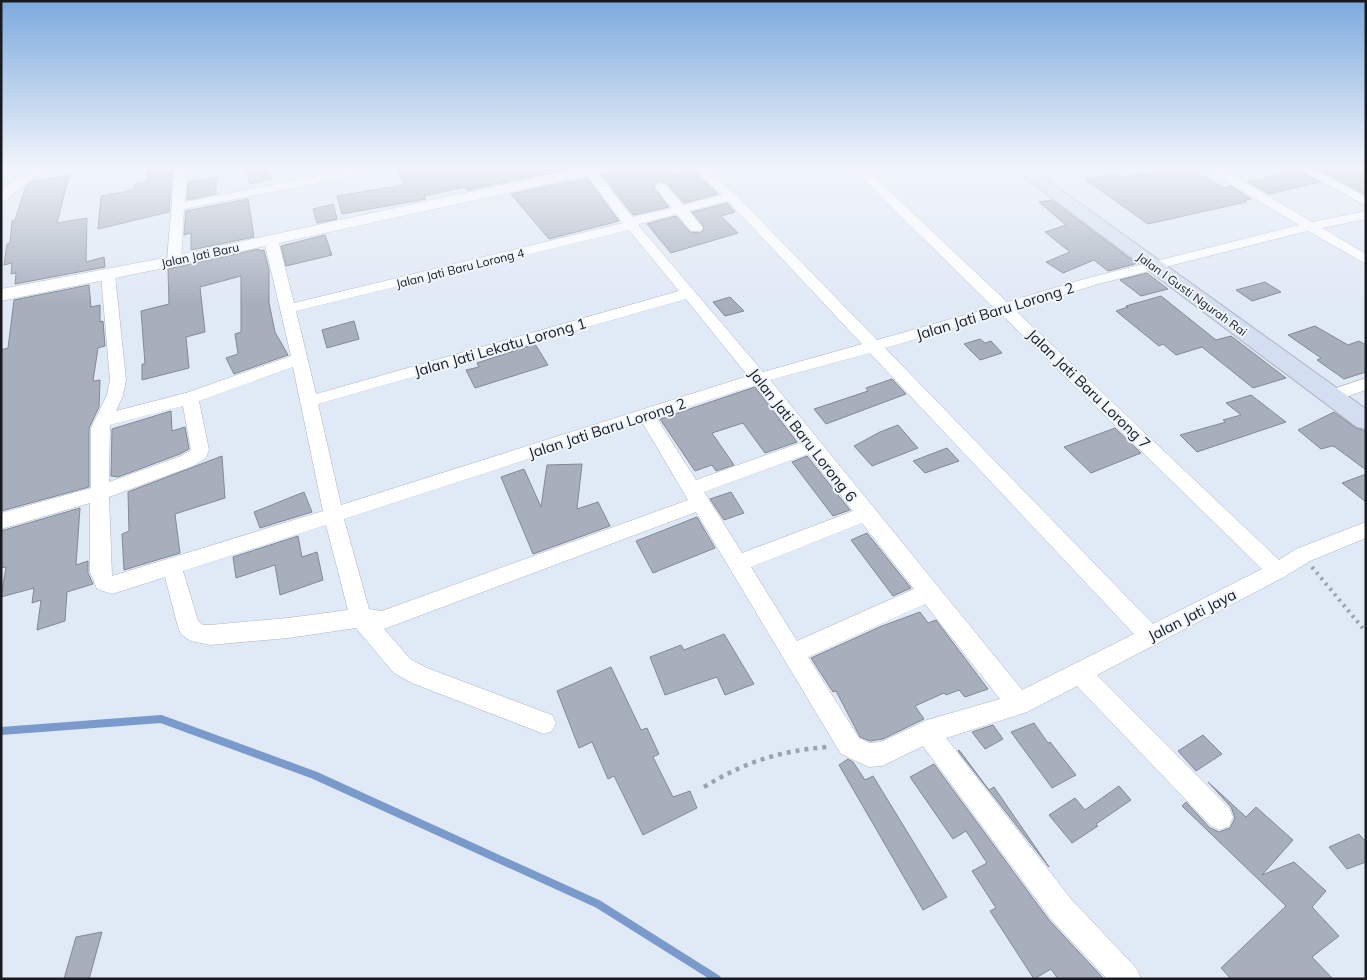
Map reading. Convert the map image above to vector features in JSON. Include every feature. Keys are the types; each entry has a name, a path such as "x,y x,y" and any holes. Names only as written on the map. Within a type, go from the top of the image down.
{"main road":[{"name":"Jalan I Gusti Ngurah Rai","path":"1082,213 1366,421"}],"street":[{"path":"174,261 177,213"},
{"name":"Jalan Jati Baru","path":"1,296 174,261 393,213"},
{"name":"Jalan Jati Baru Lorong 6","path":"623,213 759,378 810,446 1019,704"},
{"name":"Jalan Jati Baru Lorong 4","path":"287,309 670,213"},
{"path":"682,213 696,228"},
{"path":"746,213 1150,636"},
{"name":"Jalan Jati Baru Lorong 7","path":"904,213 1277,571"},
{"path":"1289,213 1366,260"},
{"name":"Jalan Jati Baru Lorong 2","path":"100,493 100,572 104,583 112,584 759,378 1153,265 1311,226 1366,215"},
{"path":"271,240 298,360 310,400 333,515 354,598 361,618 402,666 420,676 544,723"},
{"path":"100,493 100,428 115,395 118,380 108,275"},
{"name":"Jalan Jati Lekatu Lorong 1","path":"310,400 690,293"},
{"path":"103,421 190,398 298,360"},
{"path":"1332,396 1366,384"},
{"path":"1,521 100,493 188,461 199,454 200,450 190,398"},
{"path":"646,415 850,746 869,755 882,754 927,732 1019,704"},
{"path":"172,566 189,627 199,634 210,635 288,628 361,618 382,620 696,496 810,446"},
{"path":"737,564 866,514"},
{"name":"Jalan Jati Jaya","path":"1019,704 1277,571 1303,555 1366,530"},
{"path":"792,654 928,593"},
{"path":"1080,673 1220,817"},
{"path":"927,732 1061,909 1127,979"}],"path":[{"path":"1303,555 1334,597 1366,632"},
{"path":"704,787 732,769 756,759 792,750 850,746"}],"building":[{"path":"17,213 60,213 57,223 87,218 86,262 104,257 105,267 15,284 16,273 11,274 12,263 4,265 7,244 10,243 12,221 15,220"},
{"path":"99,213 166,213 98,229"},
{"path":"186,213 250,213 254,237 191,250 191,233 184,235"},
{"path":"314,213 335,213 337,219 317,223"},
{"path":"527,213 613,213 619,221 549,239"},
{"path":"693,213 732,213 721,216 738,233 671,253 647,224 676,216 690,232 701,233 704,227"},
{"path":"1052,213 1069,213 1136,263 1108,271 1094,260 1063,273 1046,262 1070,252 1045,232 1066,225"},
{"path":"1132,213 1198,213 1148,224"},
{"path":"325,235 332,255 286,266 281,246"},
{"path":"259,249 260,251 264,250 269,270 269,303 275,332 288,355 234,374 226,358 238,354 235,334 241,332 241,276 200,287 205,332 186,337 189,368 142,380 142,364 145,364 141,311 169,304 168,269"},
{"path":"1147,273 1168,289 1141,296 1120,280"},
{"path":"1265,282 1281,292 1252,301 1236,290"},
{"path":"89,285 91,307 100,305 100,322 103,321 105,346 98,348 93,381 100,380 99,407 89,428 89,487 1,511 1,350 8,348 14,300"},
{"path":"1161,296 1216,340 1231,336 1286,378 1253,388 1202,347 1176,355 1163,344 1159,346 1116,311 1128,307 1126,306"},
{"path":"730,297 744,311 725,316 713,302"},
{"path":"354,321 359,339 327,348 322,330"},
{"path":"1315,326 1348,345 1359,341 1366,345 1366,372 1344,379 1317,360 1321,358 1288,335"},
{"path":"980,339 985,343 991,341 1002,353 980,360 964,344"},
{"path":"535,344 548,365 475,388 466,370 479,367 477,363"},
{"path":"892,379 906,394 826,424 814,409 868,391 866,388"},
{"path":"755,387 797,442 765,453 743,423 712,433 734,465 716,471 712,465 695,471 660,419"},
{"path":"1251,395 1286,422 1197,452 1180,435 1226,422 1223,420 1241,415 1226,403"},
{"path":"171,411 172,431 185,427 189,449 118,477 111,476 112,429"},
{"path":"1334,412 1356,428 1366,431 1366,470 1335,447 1321,449 1298,430"},
{"path":"898,425 918,448 872,466 854,446 880,432"},
{"path":"1115,428 1141,453 1091,473 1064,447"},
{"path":"947,448 959,461 925,473 913,461"},
{"path":"222,456 225,498 175,514 180,553 124,570 122,534 129,531 128,492"},
{"path":"807,456 850,510 833,516 792,462"},
{"path":"582,464 577,509 598,502 610,526 533,554 501,477 524,469 541,507 547,465"},
{"path":"1366,474 1366,502 1342,483"},
{"path":"304,492 312,512 260,528 254,512"},
{"path":"731,492 744,513 724,520 710,499"},
{"path":"80,508 76,565 88,561 88,573 93,584 67,592 65,621 37,630 41,600 32,603 34,588 1,597 6,567 1,568 1,531"},
{"path":"697,517 715,548 653,573 636,541"},
{"path":"867,533 911,588 893,596 851,540"},
{"path":"298,536 302,557 317,552 323,580 280,595 275,565 236,578 233,557"},
{"path":"920,612 928,623 936,620 988,689 965,697 959,690 946,695 944,693 915,706 924,719 883,739 870,741 860,737 836,691 833,692 811,658 882,626"},
{"path":"724,634 754,684 725,695 717,677 665,695 650,657 681,645 684,650"},
{"path":"611,667 641,730 647,728 659,754 653,757 673,797 690,791 697,808 643,835 614,776 608,779 592,742 579,748 557,691"},
{"path":"1034,723 1048,743 1050,742 1076,775 1052,788 1011,732"},
{"path":"993,725 1003,739 985,749 972,732"},
{"path":"1203,735 1222,754 1196,771 1178,751"},
{"path":"958,751 989,790 994,787 1049,867"},
{"path":"848,759 853,762 865,780 873,776 947,897 923,910 839,765"},
{"path":"934,764 1049,920 1104,979 1058,979 1051,969 1034,979 990,911 996,908 972,871 987,863 966,831 953,839 910,777"},
{"path":"1208,782 1246,817 1256,807 1293,840 1262,875 1294,862 1326,891 1312,907 1339,936 1312,957 1333,979 1231,979 1221,968 1286,906 1182,806 1186,802 1210,828 1219,832 1230,828 1235,818 1231,807"},
{"path":"1119,786 1131,800 1096,824 1098,826 1072,843 1049,815 1075,798 1085,810"},
{"path":"1359,834 1366,842 1366,862 1347,869 1329,847"},
{"path":"102,932 89,979 64,979 76,937"}],"waterway":[{"path":"1,731 161,719 314,775 598,904 717,979"}]}
